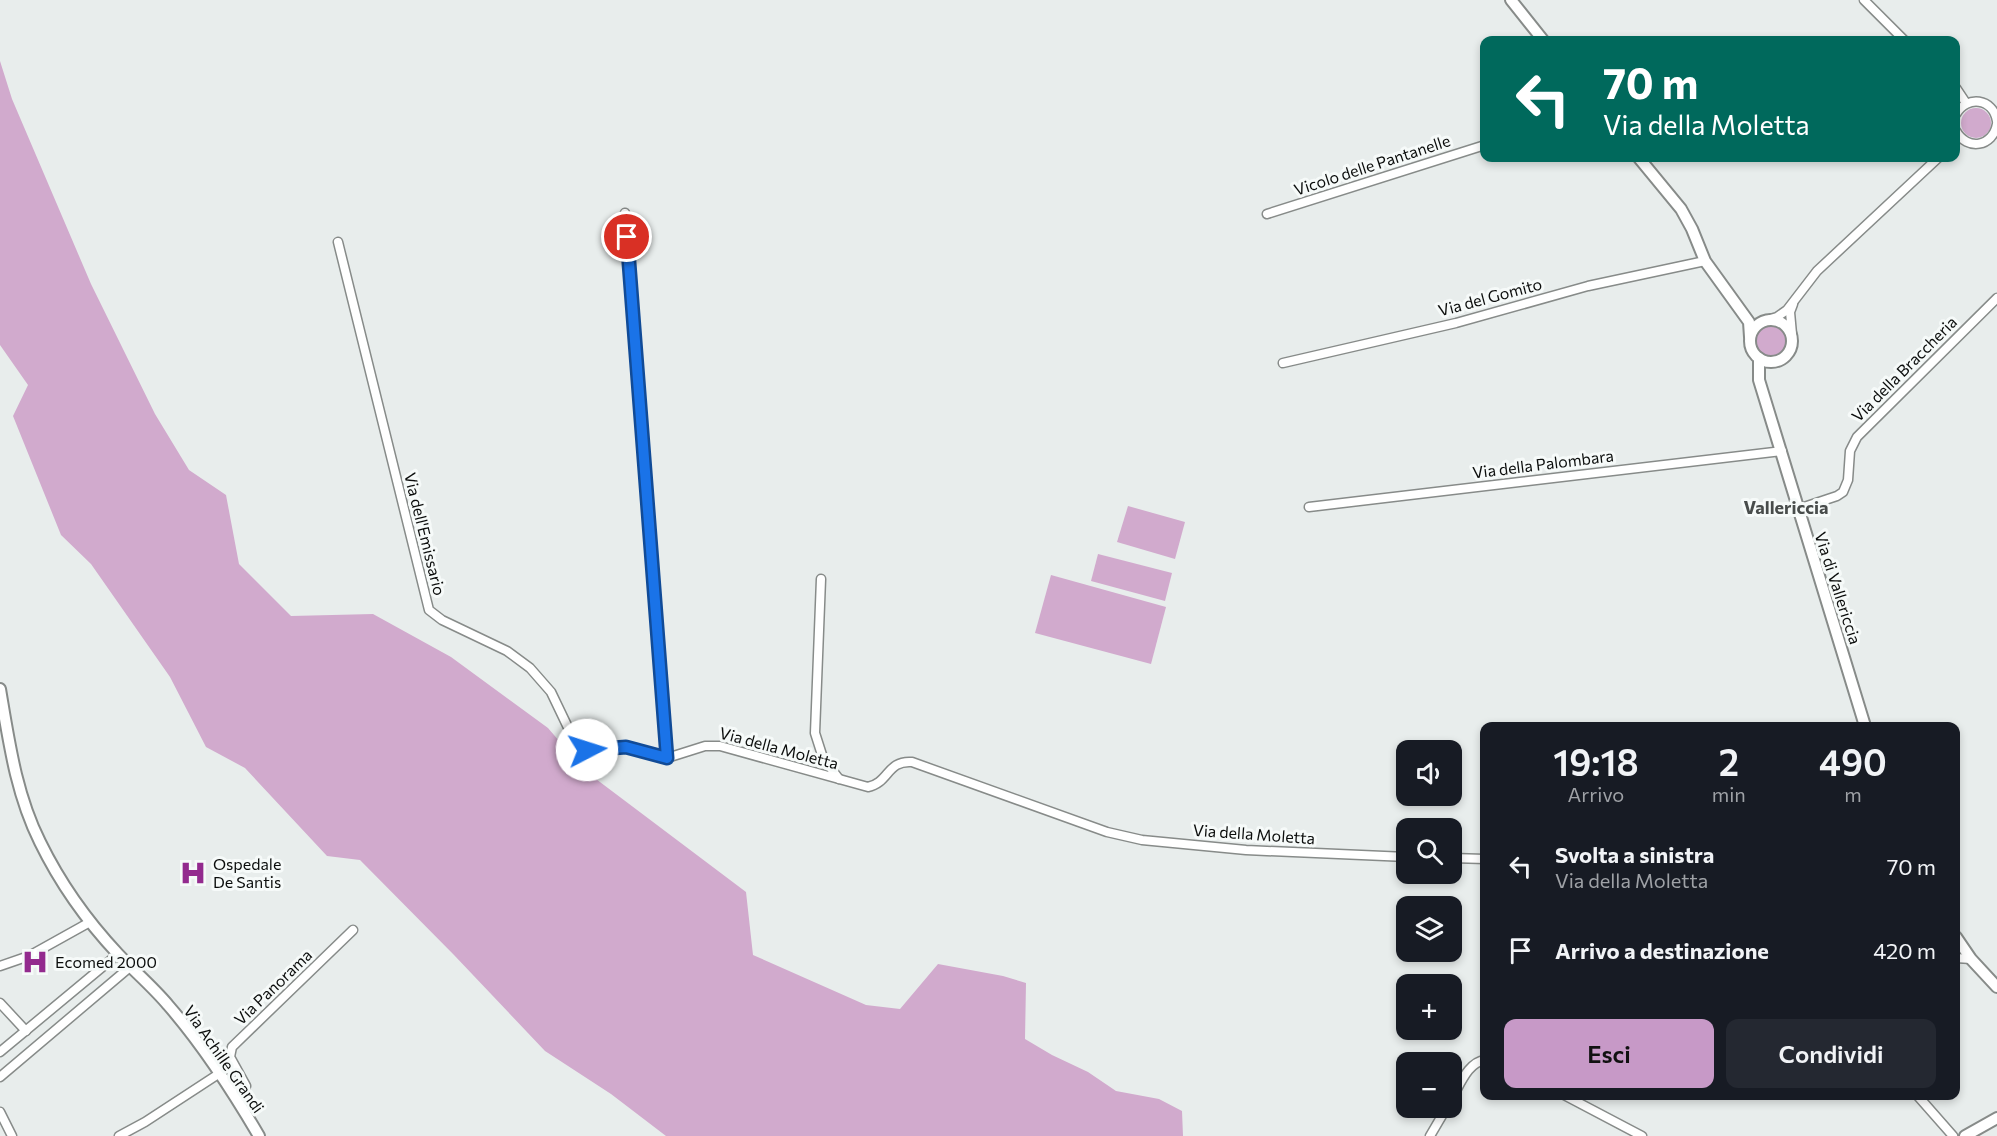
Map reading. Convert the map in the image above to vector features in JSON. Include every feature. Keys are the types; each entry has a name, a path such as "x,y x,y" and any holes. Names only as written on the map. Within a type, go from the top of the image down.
{"street":[{"path":"1511,0 1541,36"},
{"path":"1864,0 1900,36"},
{"path":"1960,94 1966,103"},
{"path":"1960,110 1966,103 1977,101 1988,105 1993,110 1997,127 1987,141"},
{"path":"1960,141 1974,144 1987,141 1997,146"},
{"name":"Vicolo delle Pantanelle","path":"1267,214 1480,147"},
{"name":"Via di Vallericcia","path":"1642,162 1681,209 1705,261 1749,322 1752,349 1759,358 1758,372 1762,390 1863,722"},
{"path":"1750,337 1758,324 1782,314 1817,270 1934,162"},
{"path":"625,213 667,758"},
{"name":"Via dell'Emissario","path":"338,242 429,610 442,621 507,651 530,668 548,688 574,740 581,748 589,750 626,747 667,758"},
{"name":"Via del Gomito","path":"1283,363 1456,323 1588,286 1705,261"},
{"name":"Via della Braccheria","path":"1798,509 1841,494 1848,480 1850,451 1857,437 1997,298"},
{"path":"1759,358 1773,362 1781,360 1788,354 1793,343 1790,312 1793,303"},
{"name":"Via di Vallericcia","path":"1737,305 1756,316 1783,323 1792,334"},
{"path":"1762,390 1764,374 1773,362"},
{"name":"Via della Palombara","path":"1309,507 1782,452"},
{"path":"821,579 815,730 823,758 839,779"},
{"name":"Via Achille Grandi","path":"0,689 14,768 26,812 50,861 90,922 167,1004 220,1073 258,1136"},
{"name":"Via della Moletta","path":"667,758 705,746 720,746 870,787 881,781 896,764 912,762 1107,832 1132,838 1246,850 1396,857"},
{"path":"1462,859 1480,860"},
{"path":"0,966 29,956 90,922"},
{"name":"Via Panorama","path":"238,1102 246,1086 230,1057 232,1047 353,930"},
{"path":"1960,943 1971,959 1997,987"},
{"path":"0,1052 118,954"},
{"path":"1960,958 1971,959"},
{"path":"0,1077 130,967"},
{"path":"0,1003 26,1031"},
{"path":"1462,1082 1471,1068 1480,1060"},
{"path":"119,1136 145,1122 220,1073"},
{"path":"1574,1100 1642,1136"},
{"path":"1921,1100 1953,1136"},
{"path":"0,1112 12,1136"},
{"path":"1430,1136 1441,1118"},
{"path":"1965,1136 1997,1118"}],"shaded area":[{"path":"0,61 12,99 91,284 155,414 189,470 226,495 239,564 291,616 373,614 451,657 548,728 584,770 746,892 753,955 866,1005 900,1009 938,964 1003,976 1026,983 1025,1039 1088,1072 1116,1091 1159,1099 1182,1111 1183,1136 666,1136 611,1094 545,1051 360,860 327,856 245,768 206,747 170,677 91,564 61,535 13,416 28,385 0,345"},
{"path":"1976,108 1987,112 1991,123 1987,134 1976,138 1965,134 1961,123 1965,112"},
{"path":"1771,326 1782,330 1786,341 1782,352 1771,356 1760,352 1756,341 1760,330"},
{"path":"1128,506 1185,522 1175,559 1117,542"},
{"path":"1098,554 1172,573 1165,601 1091,581"},
{"path":"1051,575 1166,607 1151,664 1035,633"}],"place":[{"name":"Ospedale De Santis","path":"193,873"},
{"name":"Ecomed 2000","path":"35,962"}],"district":[{"name":"Vallericcia","path":"1786,508"}],"route":[{"path":"587,750 626,747 667,758 627,237"}]}
